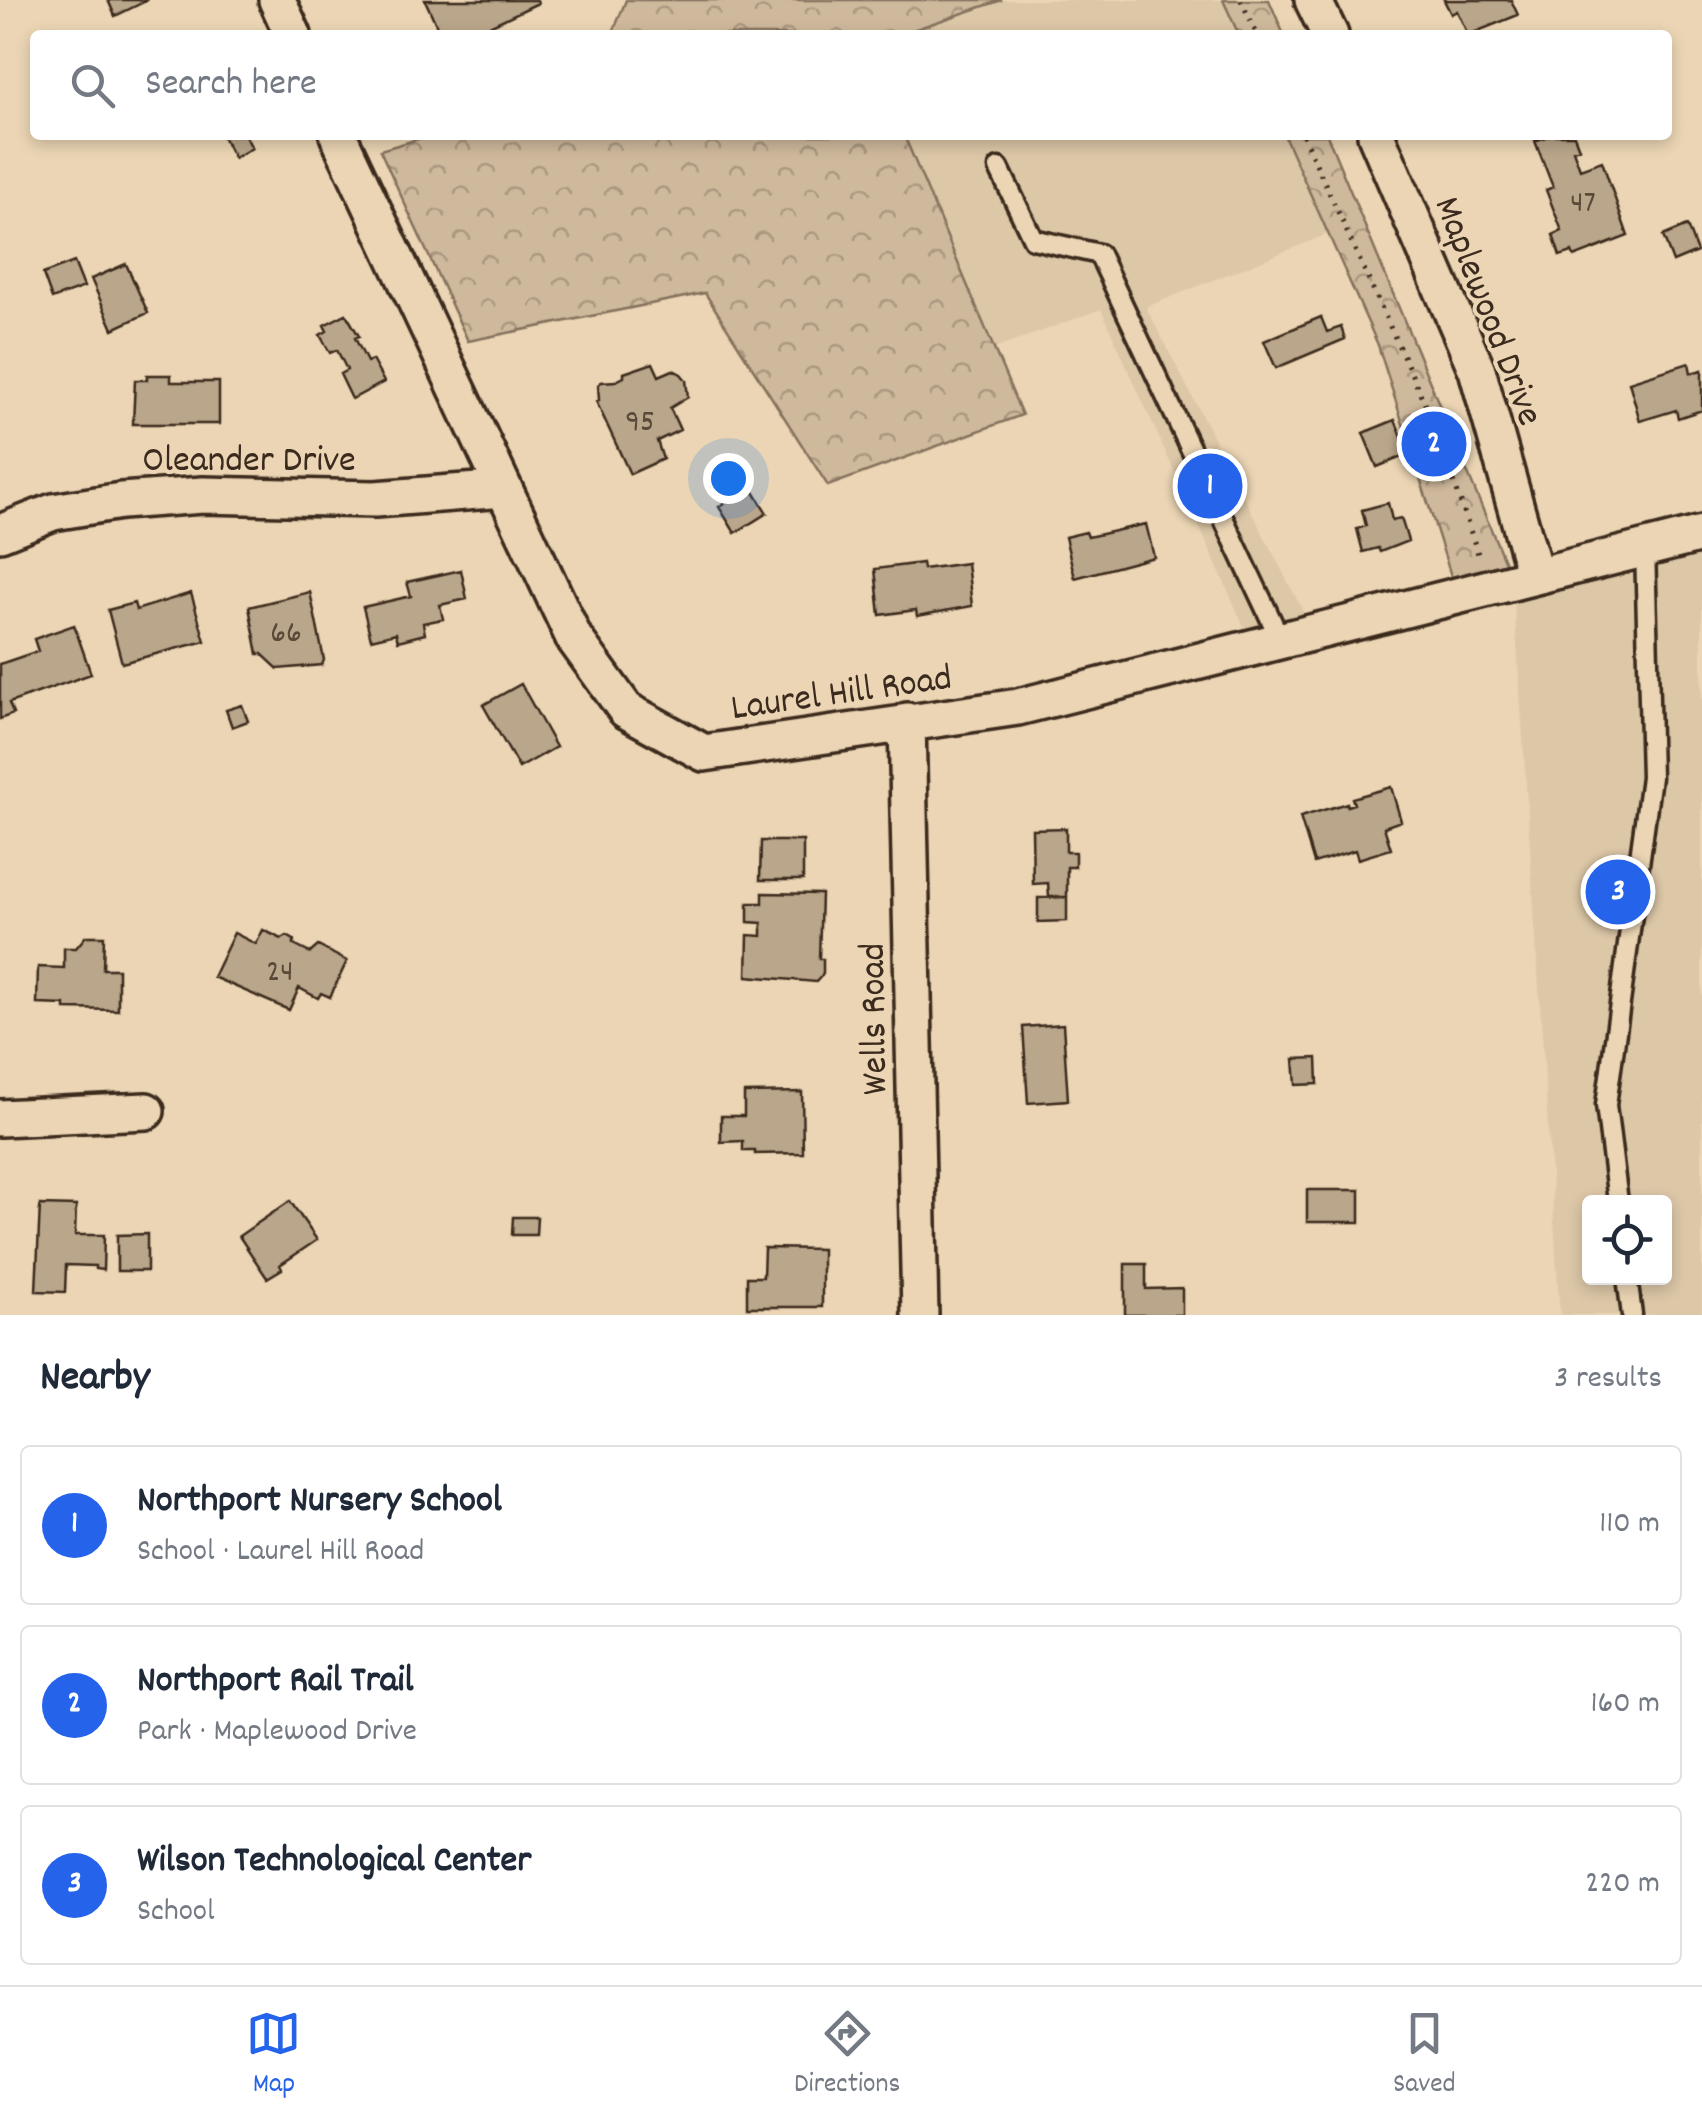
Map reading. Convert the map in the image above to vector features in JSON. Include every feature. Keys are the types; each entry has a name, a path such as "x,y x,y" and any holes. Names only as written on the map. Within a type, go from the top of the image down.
{"street":[{"path":"277,0 291,30"},
{"path":"1313,0 1328,30"},
{"name":"Laurel Hill Road","path":"340,140 574,638 626,710 704,753 1018,707 1702,534"},
{"name":"Maplewood Drive","path":"1378,140 1477,370 1535,575"},
{"name":"Oleander Drive","path":"0,532 53,512 120,501 203,495 375,499 504,489"},
{"name":"Wells Road","path":"907,721 920,1315"},
{"path":"0,1118 146,1111"}],"lane":[{"path":"999,168 1033,239 1099,254 1282,641"},
{"path":"1617,1195 1606,1105 1651,777 1645,547"},
{"path":"1628,1285 1632,1315"}],"path":[{"path":"1242,0 1255,30"},
{"path":"1305,140 1436,428 1489,587"}],"shaded area":[{"path":"1002,0 1223,0 1237,30 913,30"},
{"path":"906,140 1286,140 1328,234 1146,307 1309,623 1248,635 1101,309 994,349"},
{"path":"1702,544 1702,1315 1560,1315 1513,582"}],"green space":[{"path":"626,0 1002,0 913,30 614,30"},
{"path":"1223,0 1269,0 1282,30 1237,30"},
{"path":"415,140 906,140 1022,415 828,486 705,293 468,341 380,150"},
{"path":"1286,140 1329,140 1513,582 1457,595 1378,345"}],"building":[{"path":"108,0 148,0 115,16"},
{"path":"425,0 538,3 486,30 439,30"},
{"path":"1444,0 1511,0 1518,15 1480,30 1466,30 1457,11 1451,14"},
{"path":"225,140 248,140 252,148 234,158"},
{"path":"1576,140 1579,148 1573,150 1580,169 1602,161 1628,236 1574,257 1572,252 1560,256 1553,235 1562,231 1546,190 1553,187 1535,141"},
{"path":"1687,226 1697,252 1673,262 1663,236"},
{"path":"74,262 84,287 52,299 43,274"},
{"path":"126,264 148,313 113,329 91,279"},
{"path":"346,314 359,336 355,338 367,362 372,360 384,382 352,399 340,374 347,370 337,350 330,353 320,335 327,331 324,325"},
{"path":"1321,317 1327,332 1341,327 1345,339 1276,368 1264,341"},
{"path":"653,363 659,376 673,370 681,374 686,380 688,397 670,408 680,430 657,441 663,459 630,474 596,401 598,385"},
{"path":"1689,363 1691,373 1702,370 1702,410 1678,418 1676,410 1640,421 1629,382"},
{"path":"147,375 171,375 171,382 219,382 219,424 133,424 135,380 147,380"},
{"path":"1395,420 1409,454 1377,467 1363,433"},
{"path":"751,487 767,513 735,533 719,507"},
{"path":"1388,503 1392,520 1401,518 1408,541 1380,552 1378,548 1363,552 1357,529 1366,526 1362,510"},
{"path":"1146,524 1154,557 1075,578 1065,537 1086,532 1088,537"},
{"path":"922,563 923,569 967,563 972,606 917,616 916,610 880,615 875,569"},
{"path":"461,570 467,599 440,605 443,619 423,623 425,634 398,641 396,633 371,639 363,607 411,596 407,582"},
{"path":"310,592 322,665 278,669 258,654 249,607"},
{"path":"191,593 205,641 122,663 108,610 134,603 136,610"},
{"path":"74,625 91,674 9,703 13,714 0,719 0,664 38,651 34,639"},
{"path":"521,684 556,747 519,768 483,705"},
{"path":"242,705 248,721 232,727 226,710"},
{"path":"1391,787 1401,821 1384,827 1391,849 1358,859 1355,850 1314,863 1300,817 1354,804 1352,798"},
{"path":"1066,828 1066,852 1075,852 1075,867 1067,867 1067,897 1049,897 1048,883 1033,884 1032,829"},
{"path":"761,841 803,841 803,880 760,880"},
{"path":"763,893 821,894 819,959 823,959 823,974 816,982 747,976 748,935 762,936 762,923 748,922 748,903 763,903"},
{"path":"1067,897 1067,921 1038,922 1038,898"},
{"path":"263,930 282,939 287,936 294,940 294,945 310,953 318,946 347,961 330,997 321,993 318,998 299,988 289,1010 213,977 234,933 256,944"},
{"path":"86,936 104,936 103,969 118,969 118,1010 37,1004 38,967 64,968 64,948 76,948"},
{"path":"1063,1024 1068,1100 1028,1103 1023,1027"},
{"path":"1317,1058 1318,1084 1296,1085 1294,1059"},
{"path":"802,1092 803,1153 755,1154 743,1151 743,1141 721,1142 721,1116 744,1116 744,1093"},
{"path":"1307,1190 1360,1190 1360,1222 1307,1222"},
{"path":"290,1201 317,1240 267,1278 239,1236"},
{"path":"40,1205 76,1206 75,1235 104,1235 103,1270 66,1265 65,1292 36,1291"},
{"path":"513,1217 537,1217 536,1235 512,1235"},
{"path":"147,1234 147,1271 117,1271 117,1235"},
{"path":"764,1248 822,1249 822,1307 747,1307 747,1277 763,1277"},
{"path":"1125,1264 1146,1264 1146,1289 1182,1288 1182,1315 1125,1315"}],"place":[{"name":"Northport Rail Trail","path":"1434,444"},
{"name":"Northport Nursery School","path":"1210,486"},
{"name":"Wilson Technological Center","path":"1618,892"}]}
